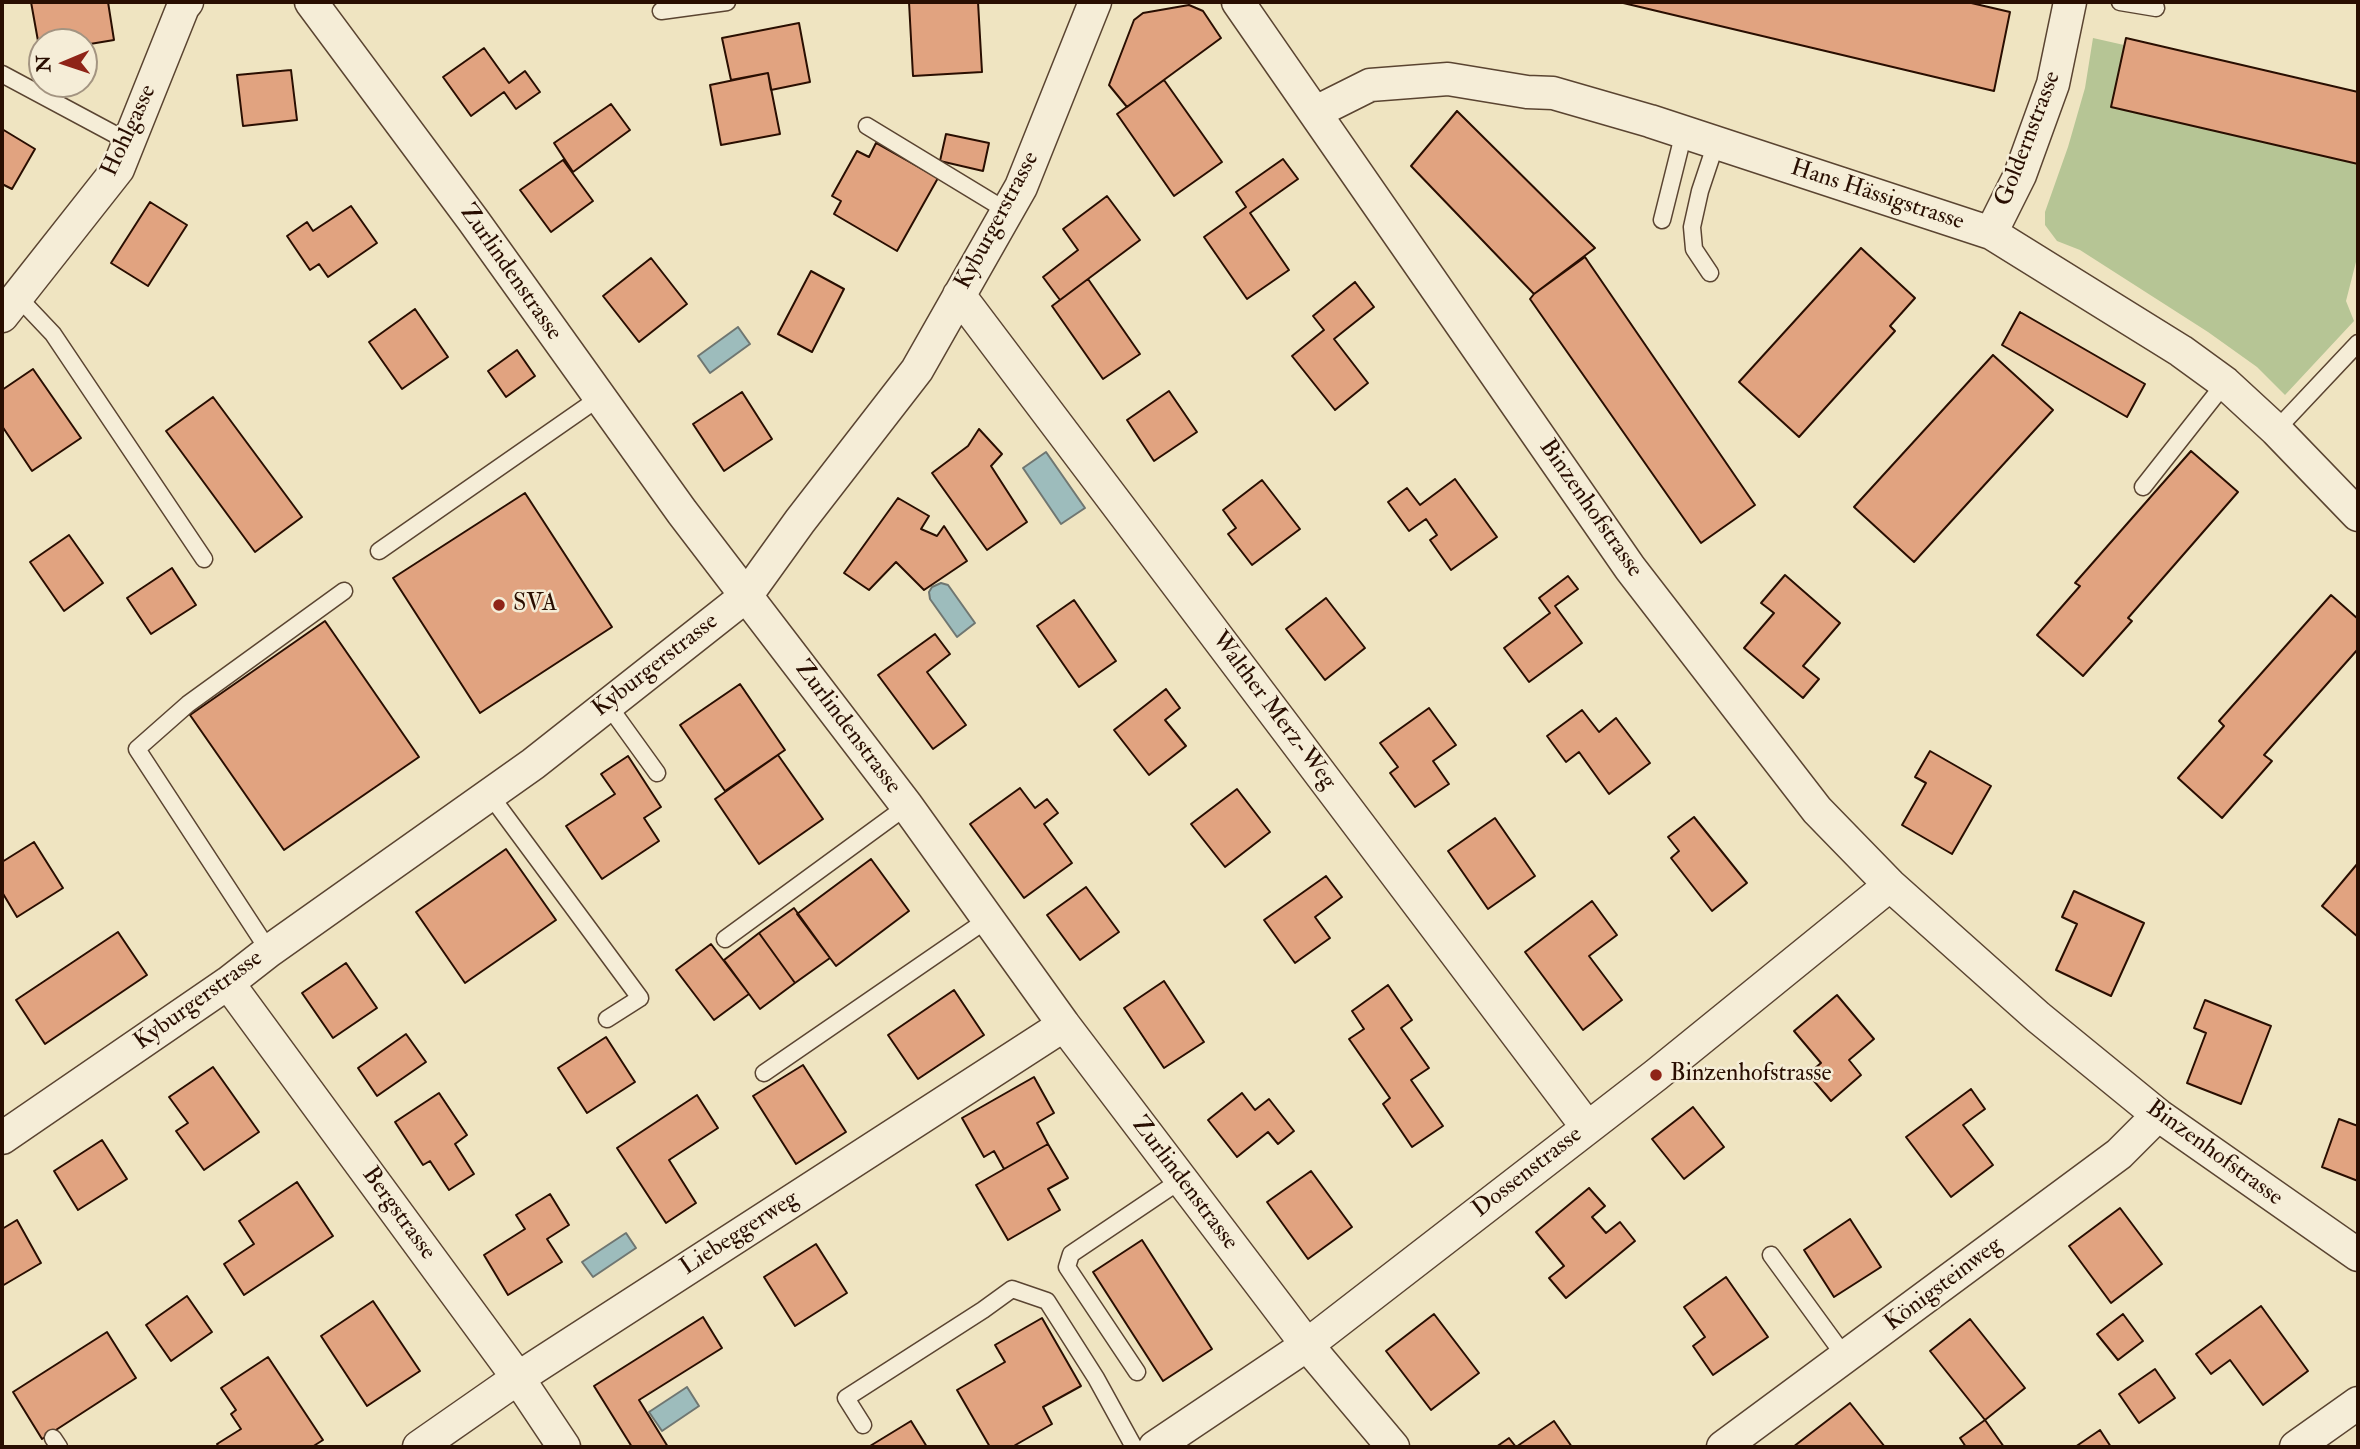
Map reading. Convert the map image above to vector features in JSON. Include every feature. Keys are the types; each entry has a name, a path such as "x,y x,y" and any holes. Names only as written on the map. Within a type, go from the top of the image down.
{"street":[{"name":"Hohlgasse","path":"10,306 118,169 187,2"},
{"name":"Zurlindenstrasse","path":"311,2 473,220 599,398 907,806 1064,1026 1307,1345 1393,1447"},
{"name":"Kyburgerstrasse","path":"2,1138 229,983 269,951 533,764 746,596 917,370 1021,187 1095,2"},
{"name":"Binzenhofstrasse","path":"1238,2 1630,568 1817,810 1890,885 2038,1017 2158,1115 2358,1255"},
{"name":"Goldernstrasse","path":"1991,233 2020,175 2053,84 2070,2"},
{"name":"Hans Hässigstrasse","path":"1316,113 1370,85 1448,79 1527,92 1553,93 1684,132 1991,233 2181,351 2225,383 2276,430 2358,515"},
{"name":"Walther Merz-Weg","path":"960,295 1587,1127"},
{"name":"Dossenstrasse","path":"1156,1447 1307,1345 1656,1075 1890,885"},
{"name":"Bergstrasse","path":"229,983 517,1378 564,1447"},
{"name":"Liebeggerweg","path":"419,1447 517,1378 1064,1026"},
{"name":"Königsteinweg","path":"1723,1447 2119,1154 2158,1115"},
{"path":"2296,1447 2358,1403"}],"lane":[{"path":"661,11 727,2"},
{"path":"2120,2 2156,8"},
{"path":"2,74 129,142"},
{"path":"867,126 1007,211"},
{"path":"1662,220 1684,132"},
{"path":"1710,272 1694,249 1692,227 1700,191 1716,143"},
{"path":"10,306 53,334 204,559"},
{"path":"2276,430 2358,343"},
{"path":"2143,487 2225,383"},
{"path":"379,551 599,398"},
{"path":"269,951 137,750 188,704 344,592"},
{"path":"608,705 657,773"},
{"path":"490,795 640,998 607,1019"},
{"path":"725,939 907,806"},
{"path":"764,1073 988,919"},
{"path":"1137,1372 1067,1267 1071,1254 1181,1180"},
{"path":"1770,1255 1846,1358"},
{"path":"863,1425 846,1398 1012,1289 1047,1301 1096,1378 1134,1447"}],"green space":[{"path":"2093,38 2124,45 2111,107 2358,164 2358,254 2346,301 2354,321 2285,395 2257,367 2208,332 2080,250 2057,241 2045,225 2045,212 2085,88"}],"water":[{"path":"738,327 750,344 710,373 698,356"},
{"path":"1046,452 1085,508 1061,524 1023,468"},
{"path":"941,583 948,585 975,623 957,637 930,599 929,592 932,587"},
{"path":"626,1233 636,1248 593,1277 582,1262"},
{"path":"687,1387 699,1406 662,1431 649,1412"}],"building":[{"path":"31,2 108,2 114,40 98,43 98,28 36,28"},
{"path":"909,2 978,2 982,72 913,76"},
{"path":"1619,2 1967,2 2010,12 1994,91"},
{"path":"1189,5 1203,11 1221,38 1127,107 1109,85 1134,20 1143,13"},
{"path":"799,23 810,82 771,90 768,73 731,80 722,38"},
{"path":"2126,38 2358,92 2358,164 2111,107"},
{"path":"484,48 509,83 525,71 540,92 516,109 504,92 471,116 443,77"},
{"path":"291,70 297,120 243,126 237,75"},
{"path":"768,73 780,134 721,145 710,85"},
{"path":"1164,80 1222,162 1174,196 1117,114"},
{"path":"611,104 630,130 573,172 554,143"},
{"path":"1457,111 1595,248 1534,294 1411,166"},
{"path":"2,129 35,149 12,189 2,184"},
{"path":"946,134 989,143 983,171 940,161"},
{"path":"876,143 938,178 897,251 834,214 841,201 832,196 857,151 869,157"},
{"path":"1283,159 1298,179 1250,213 1289,270 1247,299 1204,237 1246,207 1236,192"},
{"path":"563,160 593,201 551,232 520,190"},
{"path":"1107,196 1140,240 1060,300 1043,277 1078,250 1063,229"},
{"path":"150,202 187,225 148,286 111,263"},
{"path":"351,206 377,243 328,277 319,264 310,270 287,236 307,222 313,231"},
{"path":"1861,248 1915,298 1890,326 1895,331 1799,437 1739,382"},
{"path":"1585,257 1755,505 1701,543 1530,299"},
{"path":"651,258 687,304 639,342 603,296"},
{"path":"811,271 844,289 812,352 778,334"},
{"path":"1088,279 1140,354 1103,379 1052,306"},
{"path":"1355,282 1374,307 1334,339 1368,383 1335,410 1292,356 1324,330 1313,316"},
{"path":"415,309 448,357 402,389 369,342"},
{"path":"2020,312 2145,384 2127,417 2002,345"},
{"path":"517,350 535,376 506,397 488,371"},
{"path":"1993,355 2053,410 1914,562 1854,507"},
{"path":"33,369 81,438 32,471 2,426 2,390"},
{"path":"1169,391 1197,432 1154,461 1127,420"},
{"path":"742,392 772,439 724,471 693,424"},
{"path":"213,397 302,517 255,552 166,431"},
{"path":"979,429 1002,454 991,466 1027,522 987,550 932,473 968,446"},
{"path":"2191,451 2238,492 2128,618 2132,621 2083,676 2037,635 2080,586 2075,583"},
{"path":"1455,479 1497,537 1451,570 1430,540 1437,535 1426,519 1409,531 1388,502 1407,488 1420,505"},
{"path":"1262,480 1300,529 1252,565 1228,534 1236,528 1223,510"},
{"path":"525,493 612,627 480,713 393,578"},
{"path":"898,498 929,516 921,529 937,536 944,526 967,561 924,590 896,562 869,590 844,573"},
{"path":"69,535 103,583 64,611 30,562"},
{"path":"172,568 196,605 151,634 127,598"},
{"path":"1785,575 1840,623 1803,666 1819,679 1803,698 1744,648 1774,613 1761,603"},
{"path":"1568,576 1578,589 1555,606 1582,643 1529,682 1504,648 1550,613 1539,598"},
{"path":"2331,595 2358,619 2358,649 2264,755 2272,761 2222,818 2178,778 2224,726 2219,721"},
{"path":"1326,598 1365,648 1325,680 1286,629"},
{"path":"1074,600 1116,661 1079,687 1037,626"},
{"path":"325,621 419,757 284,850 190,715"},
{"path":"935,634 950,654 927,672 966,725 933,749 878,675"},
{"path":"740,684 785,750 725,791 680,725"},
{"path":"1166,689 1180,708 1165,720 1186,746 1149,775 1114,730"},
{"path":"1429,708 1456,745 1433,761 1449,784 1415,807 1390,773 1398,767 1380,743"},
{"path":"1582,710 1599,732 1616,718 1650,763 1609,794 1579,752 1566,762 1547,736"},
{"path":"1930,751 1991,786 1952,854 1902,825 1926,783 1915,777"},
{"path":"778,755 823,819 759,864 715,799"},
{"path":"628,756 661,807 644,818 659,841 602,879 566,826 615,794 601,774"},
{"path":"1020,788 1035,808 1047,799 1058,813 1044,824 1072,863 1024,898 970,824"},
{"path":"1237,789 1270,832 1225,867 1191,824"},
{"path":"1694,817 1747,883 1712,911 1671,858 1679,851 1668,837"},
{"path":"1495,818 1535,876 1488,909 1448,851"},
{"path":"34,842 63,888 17,917 2,892 2,862"},
{"path":"506,849 556,920 465,983 416,912"},
{"path":"871,859 909,911 836,966 797,914"},
{"path":"2358,863 2358,937 2322,906"},
{"path":"1326,876 1342,897 1315,917 1330,938 1295,963 1264,920"},
{"path":"1086,887 1119,932 1080,960 1047,915"},
{"path":"2074,891 2144,923 2111,996 2056,970 2077,924 2062,917"},
{"path":"1592,901 1617,935 1589,956 1622,1000 1583,1030 1525,952"},
{"path":"794,908 830,958 795,983 759,933"},
{"path":"118,932 147,975 45,1044 16,1000"},
{"path":"759,933 795,983 760,1009 724,960"},
{"path":"711,944 749,994 714,1020 676,970"},
{"path":"346,963 377,1008 333,1038 302,993"},
{"path":"1164,981 1204,1042 1164,1068 1124,1008"},
{"path":"1388,985 1412,1020 1401,1028 1429,1068 1411,1080 1443,1126 1412,1147 1383,1104 1390,1098 1349,1039 1364,1029 1352,1011"},
{"path":"954,990 984,1035 918,1079 888,1035"},
{"path":"1837,995 1874,1039 1849,1060 1861,1075 1831,1101 1808,1074 1821,1063 1794,1031"},
{"path":"2205,1000 2271,1026 2241,1104 2187,1083 2206,1033 2194,1028"},
{"path":"406,1034 426,1062 377,1096 358,1068"},
{"path":"606,1037 635,1082 587,1113 558,1068"},
{"path":"803,1065 846,1132 796,1164 753,1096"},
{"path":"213,1067 259,1132 204,1170 176,1131 188,1123 169,1097"},
{"path":"1034,1077 1054,1113 1037,1123 1048,1144 1004,1169 994,1151 984,1157 962,1118"},
{"path":"1971,1089 1985,1109 1963,1125 1993,1165 1951,1197 1906,1137"},
{"path":"439,1093 467,1135 455,1144 474,1174 449,1190 430,1161 423,1165 395,1122"},
{"path":"1242,1093 1255,1110 1269,1099 1294,1131 1278,1144 1268,1132 1237,1157 1208,1120"},
{"path":"697,1095 718,1128 669,1160 696,1203 666,1223 617,1148"},
{"path":"1693,1107 1724,1147 1684,1179 1652,1139"},
{"path":"2339,1119 2358,1126 2358,1181 2322,1167"},
{"path":"102,1140 127,1179 78,1210 54,1171"},
{"path":"1048,1144 1068,1178 1048,1189 1060,1210 1008,1240 976,1185"},
{"path":"1311,1171 1352,1227 1308,1259 1267,1202"},
{"path":"297,1182 333,1236 244,1295 224,1264 254,1244 239,1221"},
{"path":"1589,1188 1605,1206 1592,1217 1606,1233 1620,1222 1635,1241 1566,1298 1549,1278 1564,1266 1536,1232"},
{"path":"550,1194 569,1225 547,1239 562,1262 508,1295 484,1255 525,1229 516,1215"},
{"path":"2120,1208 2162,1264 2111,1303 2069,1246"},
{"path":"1850,1219 1881,1267 1834,1297 1804,1250"},
{"path":"17,1220 41,1263 2,1286 2,1229"},
{"path":"1142,1240 1212,1349 1163,1381 1093,1272"},
{"path":"816,1244 847,1293 795,1326 764,1277"},
{"path":"1726,1277 1768,1337 1713,1375 1693,1346 1705,1337 1684,1307"},
{"path":"187,1296 212,1332 171,1361 146,1325"},
{"path":"373,1301 420,1371 367,1406 321,1336"},
{"path":"2261,1306 2308,1371 2263,1405 2230,1360 2211,1374 2196,1354"},
{"path":"1434,1314 1479,1373 1431,1410 1386,1351"},
{"path":"2123,1314 2143,1341 2118,1360 2097,1334"},
{"path":"703,1317 722,1348 639,1400 668,1447 632,1447 594,1386"},
{"path":"1042,1318 1081,1386 1043,1407 1052,1424 1012,1447 990,1447 957,1390 1005,1362 995,1345"},
{"path":"1970,1319 2025,1388 1985,1420 1930,1351"},
{"path":"107,1332 136,1378 42,1439 13,1392"},
{"path":"268,1357 323,1440 312,1447 219,1447 217,1444 241,1429 231,1414 236,1410 221,1388"},
{"path":"2155,1369 2175,1398 2139,1423 2119,1394"},
{"path":"1850,1403 1885,1447 1793,1447"},
{"path":"1985,1420 2004,1447 1966,1447 1960,1438"},
{"path":"911,1421 927,1447 870,1446"},
{"path":"1554,1421 1572,1447 1516,1447"},
{"path":"2100,1430 2111,1447 2075,1447"},
{"path":"1509,1438 1516,1447 1496,1447"}],"place":[{"name":"SVA","path":"499,605"},
{"name":"Binzenhofstrasse","path":"1656,1075"}]}
